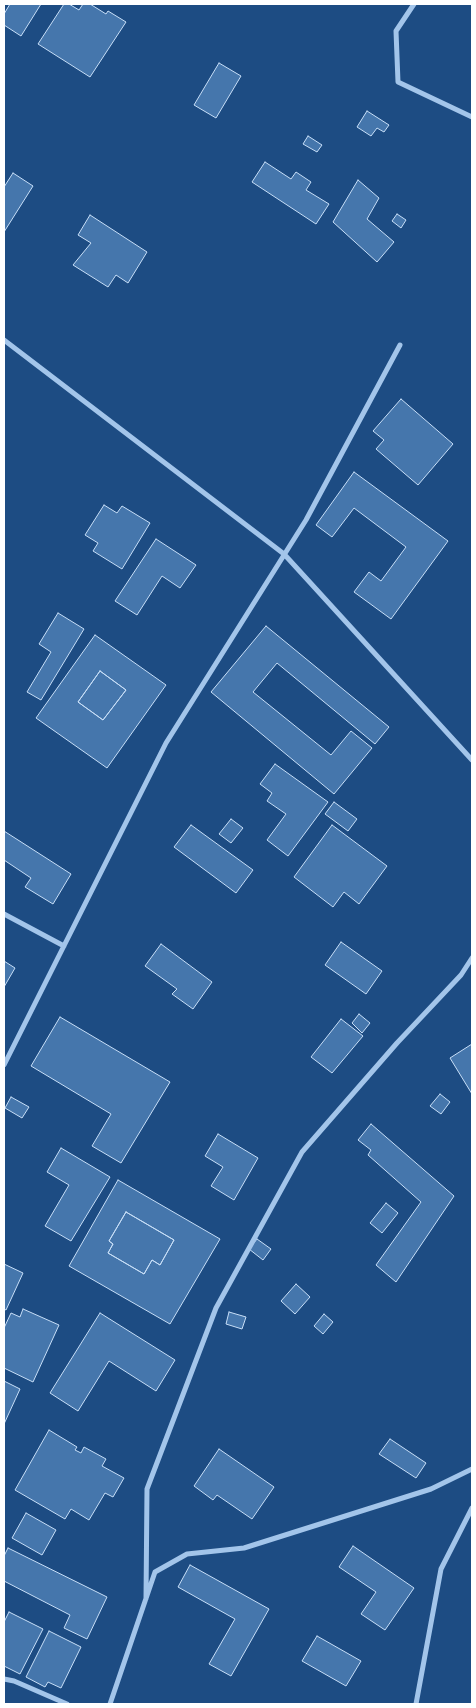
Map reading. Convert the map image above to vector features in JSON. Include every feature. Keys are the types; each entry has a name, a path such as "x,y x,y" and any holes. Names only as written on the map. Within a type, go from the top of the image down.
{"street":[{"path":"414,4 396,31 398,82 472,117"},
{"path":"4,340 284,554 472,760"},
{"path":"4,1065 166,743 306,520 400,345"},
{"path":"4,914 64,946"},
{"path":"146,1599 147,1489 216,1308 302,1152 397,1043 461,975 472,958"},
{"path":"110,1704 155,1572 187,1554 244,1548 431,1489 472,1469"},
{"path":"416,1704 441,1569 472,1508"},
{"path":"4,1679 14,1681 67,1704"}],"building":[{"path":"10,4 41,4 21,36 4,25 4,14"},
{"path":"64,4 69,4 79,10 83,4 90,4 106,14 108,11 126,22 90,77 38,44"},
{"path":"219,63 241,76 216,118 194,105"},
{"path":"367,111 389,125 384,132 377,128 371,136 357,127"},
{"path":"308,136 322,145 317,152 303,144"},
{"path":"265,162 291,179 296,172 311,182 306,190 329,204 316,224 252,182"},
{"path":"13,173 33,186 4,232 4,187"},
{"path":"358,180 379,198 367,219 394,242 377,262 333,222"},
{"path":"397,214 406,220 401,228 392,221"},
{"path":"90,215 147,252 128,283 116,275 108,287 73,265 91,243 78,235"},
{"path":"401,399 453,444 418,485 376,449 384,440 373,431"},
{"path":"354,472 448,541 391,619 354,592 369,572 381,581 406,547 354,508 332,537 316,525"},
{"path":"104,505 117,513 122,506 150,523 122,569 93,551 98,543 85,535"},
{"path":"156,539 196,565 180,588 162,576 137,615 115,601"},
{"path":"58,613 84,629 41,700 27,692 51,652 39,644"},
{"path":"266,626 389,727 375,744 277,663 253,692 331,755 351,731 372,748 334,794 211,692"},
{"path":"95,635 166,685 107,768 36,718","holes":["100,671 126,690 103,720 78,702"]},
{"path":"100,671 126,690 103,720 78,702"},
{"path":"275,764 328,802 288,856 267,840 286,814 267,801 272,793 260,784"},
{"path":"334,802 357,819 348,831 325,814"},
{"path":"231,819 243,828 231,843 219,834"},
{"path":"191,825 253,870 236,893 174,847"},
{"path":"332,825 387,866 359,904 344,892 333,907 294,877"},
{"path":"4,831 71,874 53,904 25,887 31,878 4,860"},
{"path":"341,942 382,971 366,994 325,965"},
{"path":"161,944 212,982 193,1009 172,994 177,989 145,966"},
{"path":"4,961 15,968 4,987"},
{"path":"359,1014 370,1023 362,1033 352,1023"},
{"path":"60,1017 170,1082 121,1163 92,1146 111,1114 31,1066"},
{"path":"341,1019 363,1036 332,1073 311,1057"},
{"path":"472,1044 472,1094 450,1058"},
{"path":"440,1094 450,1102 441,1114 430,1106"},
{"path":"11,1097 29,1107 22,1118 5,1108"},
{"path":"371,1124 454,1196 396,1282 376,1265 421,1202 368,1155 371,1150 358,1140"},
{"path":"218,1134 258,1158 234,1200 211,1186 223,1167 205,1156"},
{"path":"61,1148 110,1177 71,1241 45,1226 69,1185 47,1172"},
{"path":"118,1180 220,1239 170,1324 69,1266","holes":["126,1212 174,1240 160,1265 152,1260 144,1274 108,1253 113,1244 109,1241"]},
{"path":"386,1203 398,1213 382,1233 370,1223"},
{"path":"126,1212 174,1240 160,1265 152,1260 144,1274 108,1253 113,1244 109,1241"},
{"path":"257,1239 271,1249 263,1260 249,1249"},
{"path":"4,1264 23,1273 6,1310 4,1309"},
{"path":"296,1284 310,1297 295,1314 281,1301"},
{"path":"23,1309 59,1325 33,1382 4,1368 4,1328 11,1313 20,1317"},
{"path":"229,1312 246,1317 242,1329 226,1324"},
{"path":"100,1313 175,1360 156,1391 109,1361 78,1411 50,1393"},
{"path":"324,1314 333,1322 323,1334 314,1326"},
{"path":"4,1381 20,1389 4,1424"},
{"path":"49,1430 77,1447 75,1450 81,1453 84,1447 106,1459 102,1466 124,1478 113,1497 105,1493 89,1520 71,1509 65,1519 15,1490"},
{"path":"390,1439 426,1463 416,1478 379,1454"},
{"path":"219,1449 274,1487 252,1519 217,1495 213,1500 194,1486"},
{"path":"26,1513 56,1530 42,1555 12,1538"},
{"path":"353,1546 414,1588 385,1630 361,1614 376,1592 339,1567"},
{"path":"8,1548 107,1597 87,1639 64,1628 70,1615 4,1581 4,1556"},
{"path":"190,1565 269,1609 231,1676 209,1664 235,1619 178,1587"},
{"path":"9,1612 43,1629 20,1674 4,1666 4,1622"},
{"path":"49,1631 81,1647 61,1688 48,1682 45,1687 26,1677"},
{"path":"317,1636 361,1661 346,1686 302,1661"}]}
